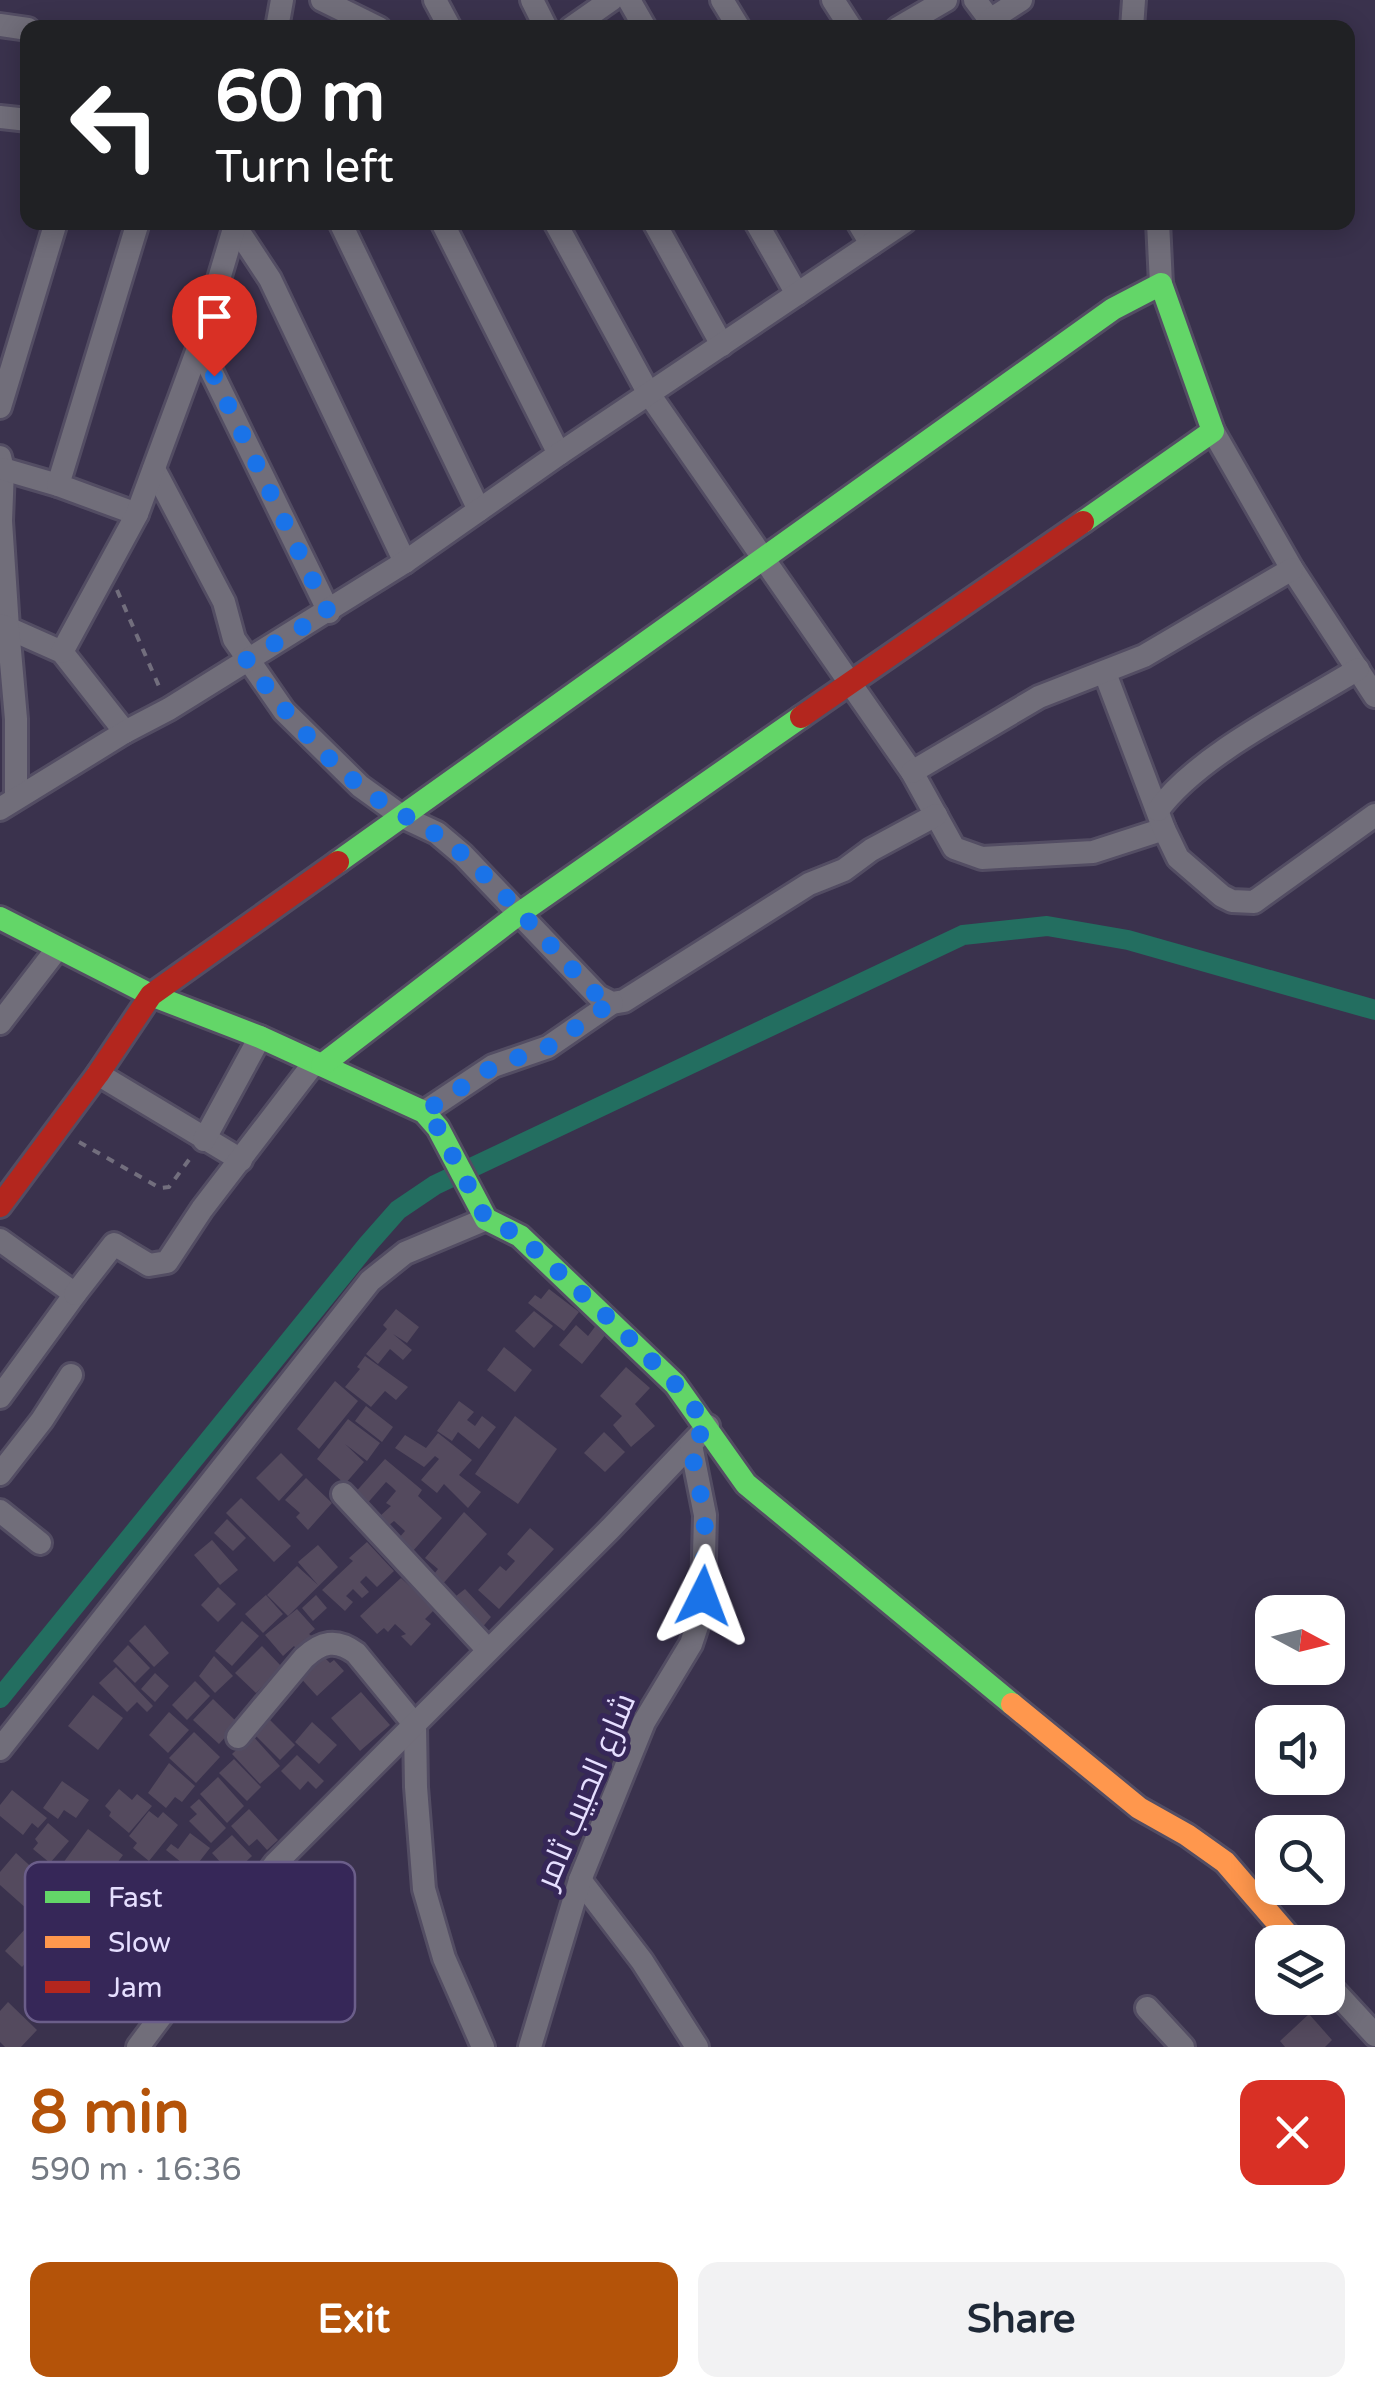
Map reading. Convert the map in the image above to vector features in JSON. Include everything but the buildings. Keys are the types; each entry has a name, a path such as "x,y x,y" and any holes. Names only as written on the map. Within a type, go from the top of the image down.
{"street":[{"path":"322,0 375,17"},
{"path":"582,20 611,0"},
{"path":"912,20 946,0"},
{"path":"997,20 1022,0"},
{"path":"0,406 54,230"},
{"path":"58,485 136,230"},
{"path":"62,652 137,514 198,346 234,230"},
{"path":"240,230 270,279 406,562"},
{"path":"344,230 479,510"},
{"path":"446,230 559,454"},
{"path":"559,230 649,394 912,772 954,848 982,858 1093,852 1161,820 1172,791 1201,766 1358,669"},
{"path":"658,230 722,346"},
{"path":"761,230 797,294"},
{"path":"863,230 871,244"},
{"path":"5,799 169,710 406,562 892,230"},
{"path":"1158,230 1161,284 1213,431 1292,569 1375,696"},
{"path":"0,1206 98,1074 151,994 1113,309 1161,284"},
{"path":"198,346 328,612"},
{"path":"0,1397 114,1244 149,1266 167,1262 202,1209 318,1064 520,913 1213,431"},
{"path":"5,799 8,717 2,463 137,514"},
{"path":"154,469 224,602 227,624 246,660 284,711 360,786 403,817 444,839 598,996 612,1002 624,1001 808,884 844,870 870,850 936,815"},
{"path":"912,772 1039,697 1105,673 1181,636 1292,569"},
{"path":"4,626 62,652 126,732"},
{"path":"1105,673 1178,858 1222,896 1248,903 1266,895 1375,815"},
{"path":"0,918 151,994 424,1112 438,1128 483,1215 520,1236 675,1384 746,1484 1140,1808 1225,1862 1279,1925"},
{"path":"0,1023 57,949"},
{"path":"424,1112 494,1066 548,1047 612,1002"},
{"path":"204,1140 260,1038"},
{"path":"98,1074 241,1160"},
{"path":"0,1749 370,1281 405,1252 483,1215"},
{"path":"0,1240 76,1294"},
{"path":"0,1474 70,1376"},
{"path":"277,1862 708,1426"},
{"name":"شارع الحبيب ثامر","path":"530,2047 580,1880 644,1722 691,1644 696,1626 703,1596 705,1515 690,1445"},
{"path":"343,1494 488,1650"},
{"path":"0,1511 40,1543"},
{"path":"238,1737 304,1658 330,1642 356,1652 415,1725 424,1888 444,1958 482,2047"},
{"path":"580,1880 642,1961 697,2047"},
{"path":"1345,2003 1375,2035"},
{"path":"1147,2008 1183,2047"},
{"path":"138,2047 157,2022"}],"path":[{"path":"108,569 169,710"},
{"path":"57,1130 160,1188 169,1187 204,1140"}],"waterway":[{"path":"0,1698 368,1244 398,1210 435,1185 963,935 1047,926 1128,940 1375,1010"}],"traffic: fast":[{"path":"338,862 1113,309 1161,284 1213,431 1083,522"},
{"path":"322,1065 520,913 801,717"},
{"path":"0,918 151,995 260,1037 424,1112 438,1128 486,1219 520,1236 675,1384 746,1484 1012,1704"}],"traffic: slow":[{"path":"1012,1704 1139,1808 1225,1862 1279,1925"}],"traffic: jam":[{"path":"801,717 1083,522"},
{"path":"0,1206 151,995 338,862"}],"route":[{"path":"214,376 328,612 246,660 284,711 360,786 403,817 436,833 463,855 598,996 612,1002 548,1047 494,1066 424,1112 438,1128 486,1219 520,1236 616,1325 675,1384 708,1426 690,1445 705,1515 703,1596"}]}
